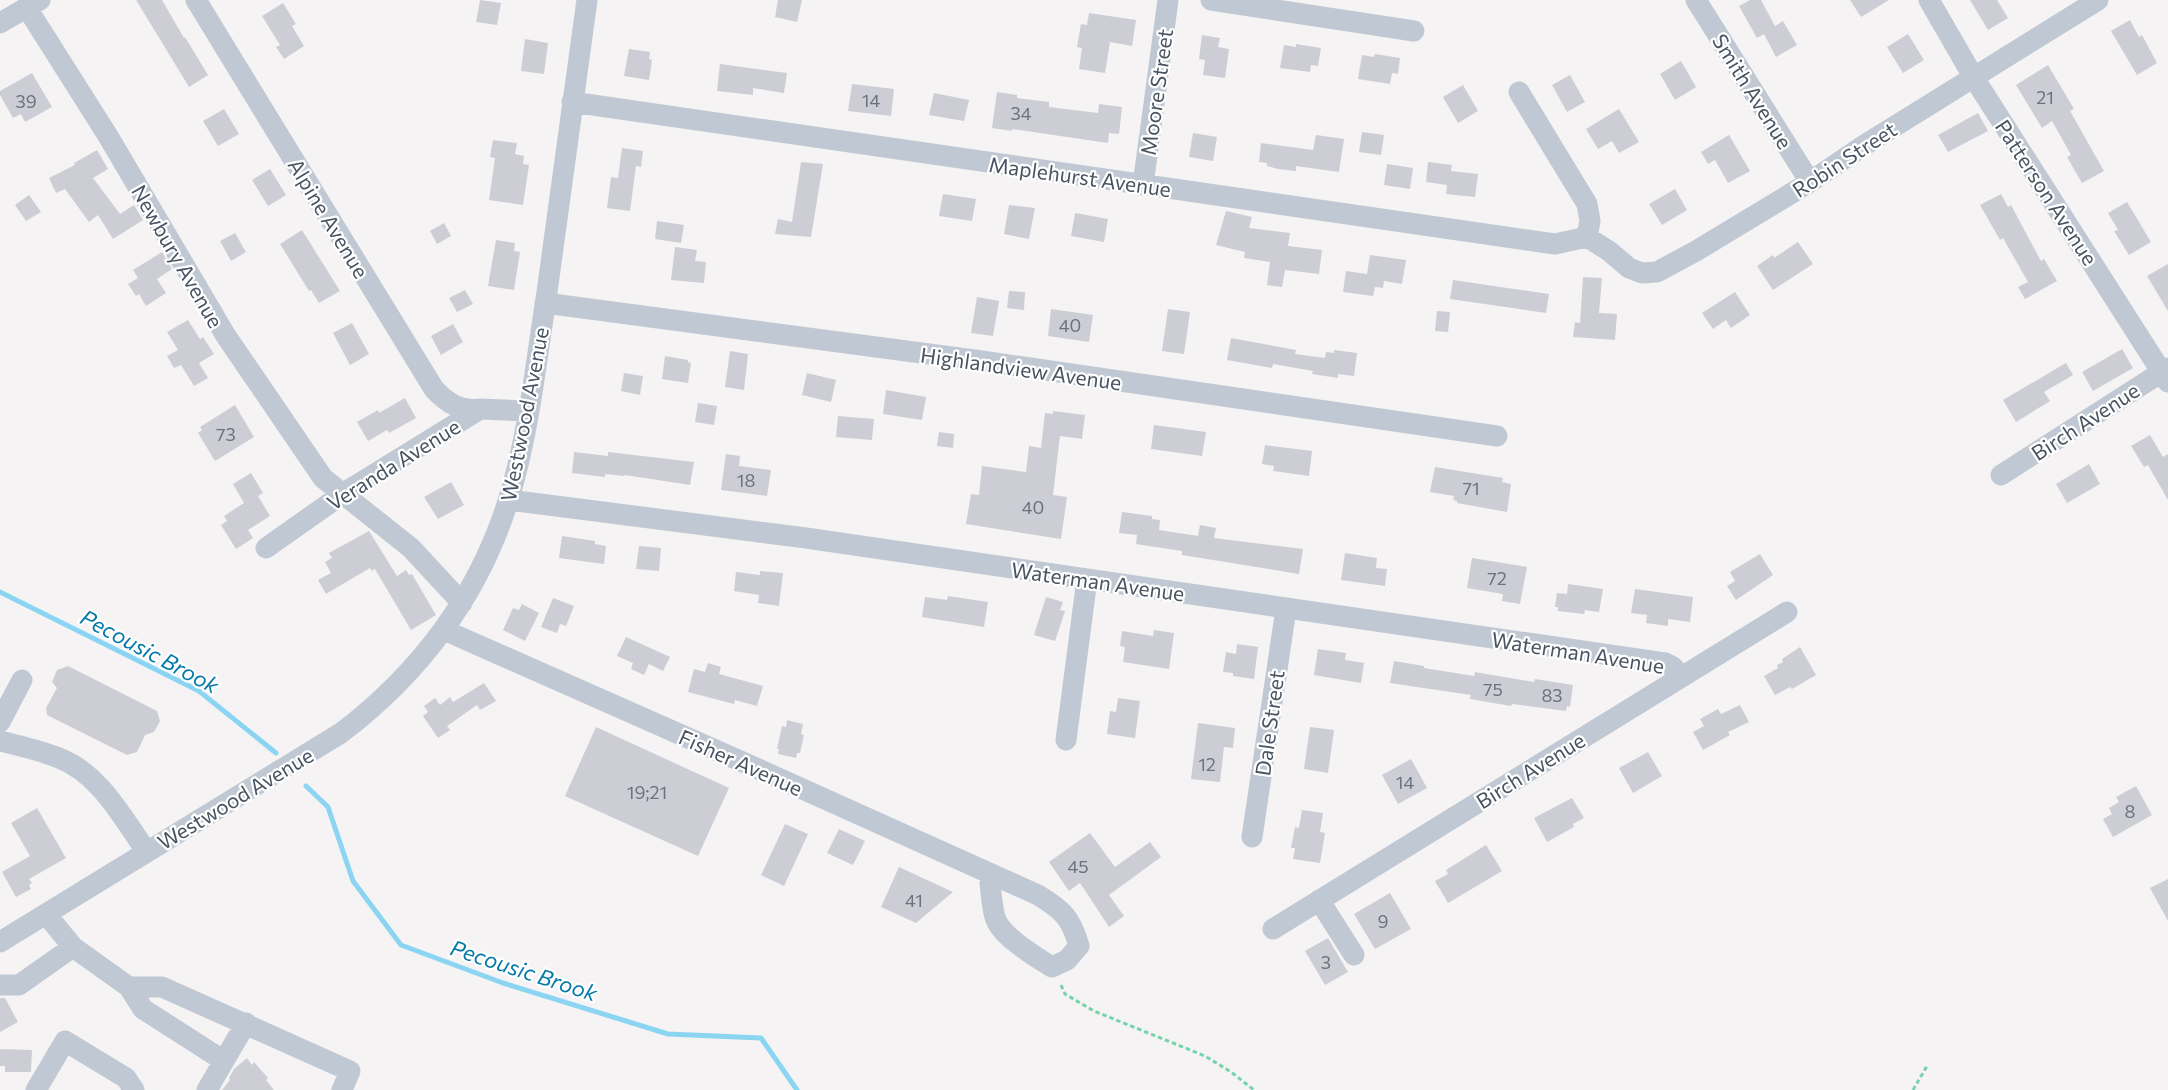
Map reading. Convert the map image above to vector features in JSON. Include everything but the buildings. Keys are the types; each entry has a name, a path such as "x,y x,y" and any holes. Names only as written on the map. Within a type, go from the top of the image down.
{"street":[{"name":"Alpine Avenue","path":"196,0 434,389 441,397 457,407 466,410 480,410"},
{"name":"Westwood Avenue","path":"0,942 350,726 399,682 444,630 462,603 488,554 509,500 529,411 587,0"},
{"name":"Moore Street","path":"1143,185 1168,0"},
{"path":"1211,0 1414,31"},
{"name":"Smith Avenue","path":"1696,0 1810,182"},
{"name":"Patterson Avenue","path":"1929,0 1974,78 2166,374"},
{"name":"Robin Street","path":"1587,237 1609,251 1629,268 1642,273 1657,272 1810,182 1863,146 2097,0"},
{"path":"0,23 33,4"},
{"name":"Newbury Avenue","path":"33,4 226,336 323,478 411,548 462,603"},
{"path":"1519,92 1587,204 1590,221 1587,237"},
{"name":"Maplehurst Avenue","path":"572,102 1555,244 1587,237"},
{"name":"Highlandview Avenue","path":"545,303 982,361 1497,436"},
{"name":"Birch Avenue","path":"2001,475 2166,374"},
{"name":"Veranda Avenue","path":"266,548 344,493 480,410 529,411"},
{"name":"Waterman Avenue","path":"509,500 806,538 1668,663 1681,677"},
{"path":"1066,740 1088,579"},
{"name":"Dale Street","path":"1252,837 1286,609"},
{"name":"Birch Avenue","path":"1273,928 1787,612"},
{"name":"Fisher Avenue","path":"444,630 1038,895 1056,906 1073,924 1079,946 1067,960 1052,967"},
{"path":"0,722 22,680"},
{"path":"0,741 60,758 93,778 147,852"},
{"path":"989,874 995,919 1007,934 1052,967"},
{"path":"1319,900 1354,955"},
{"path":"46,914 73,948 129,987 143,1009 224,1061"},
{"path":"0,985 19,985 73,948"},
{"path":"129,987 162,987 350,1071 342,1090"},
{"path":"207,1090 246,1023"},
{"path":"37,1090 65,1041 126,1078 134,1090"}],"path":[{"path":"1052,967 1065,994 1071,998 1094,1011 1213,1060 1254,1090"},
{"path":"1913,1090 1927,1066"}],"waterway":[{"name":"Pecousic Brook","path":"0,592 199,691 276,753"},
{"name":"Pecousic Brook","path":"306,786 328,807 353,881 401,945 503,983 668,1034 761,1038 797,1090"}]}
